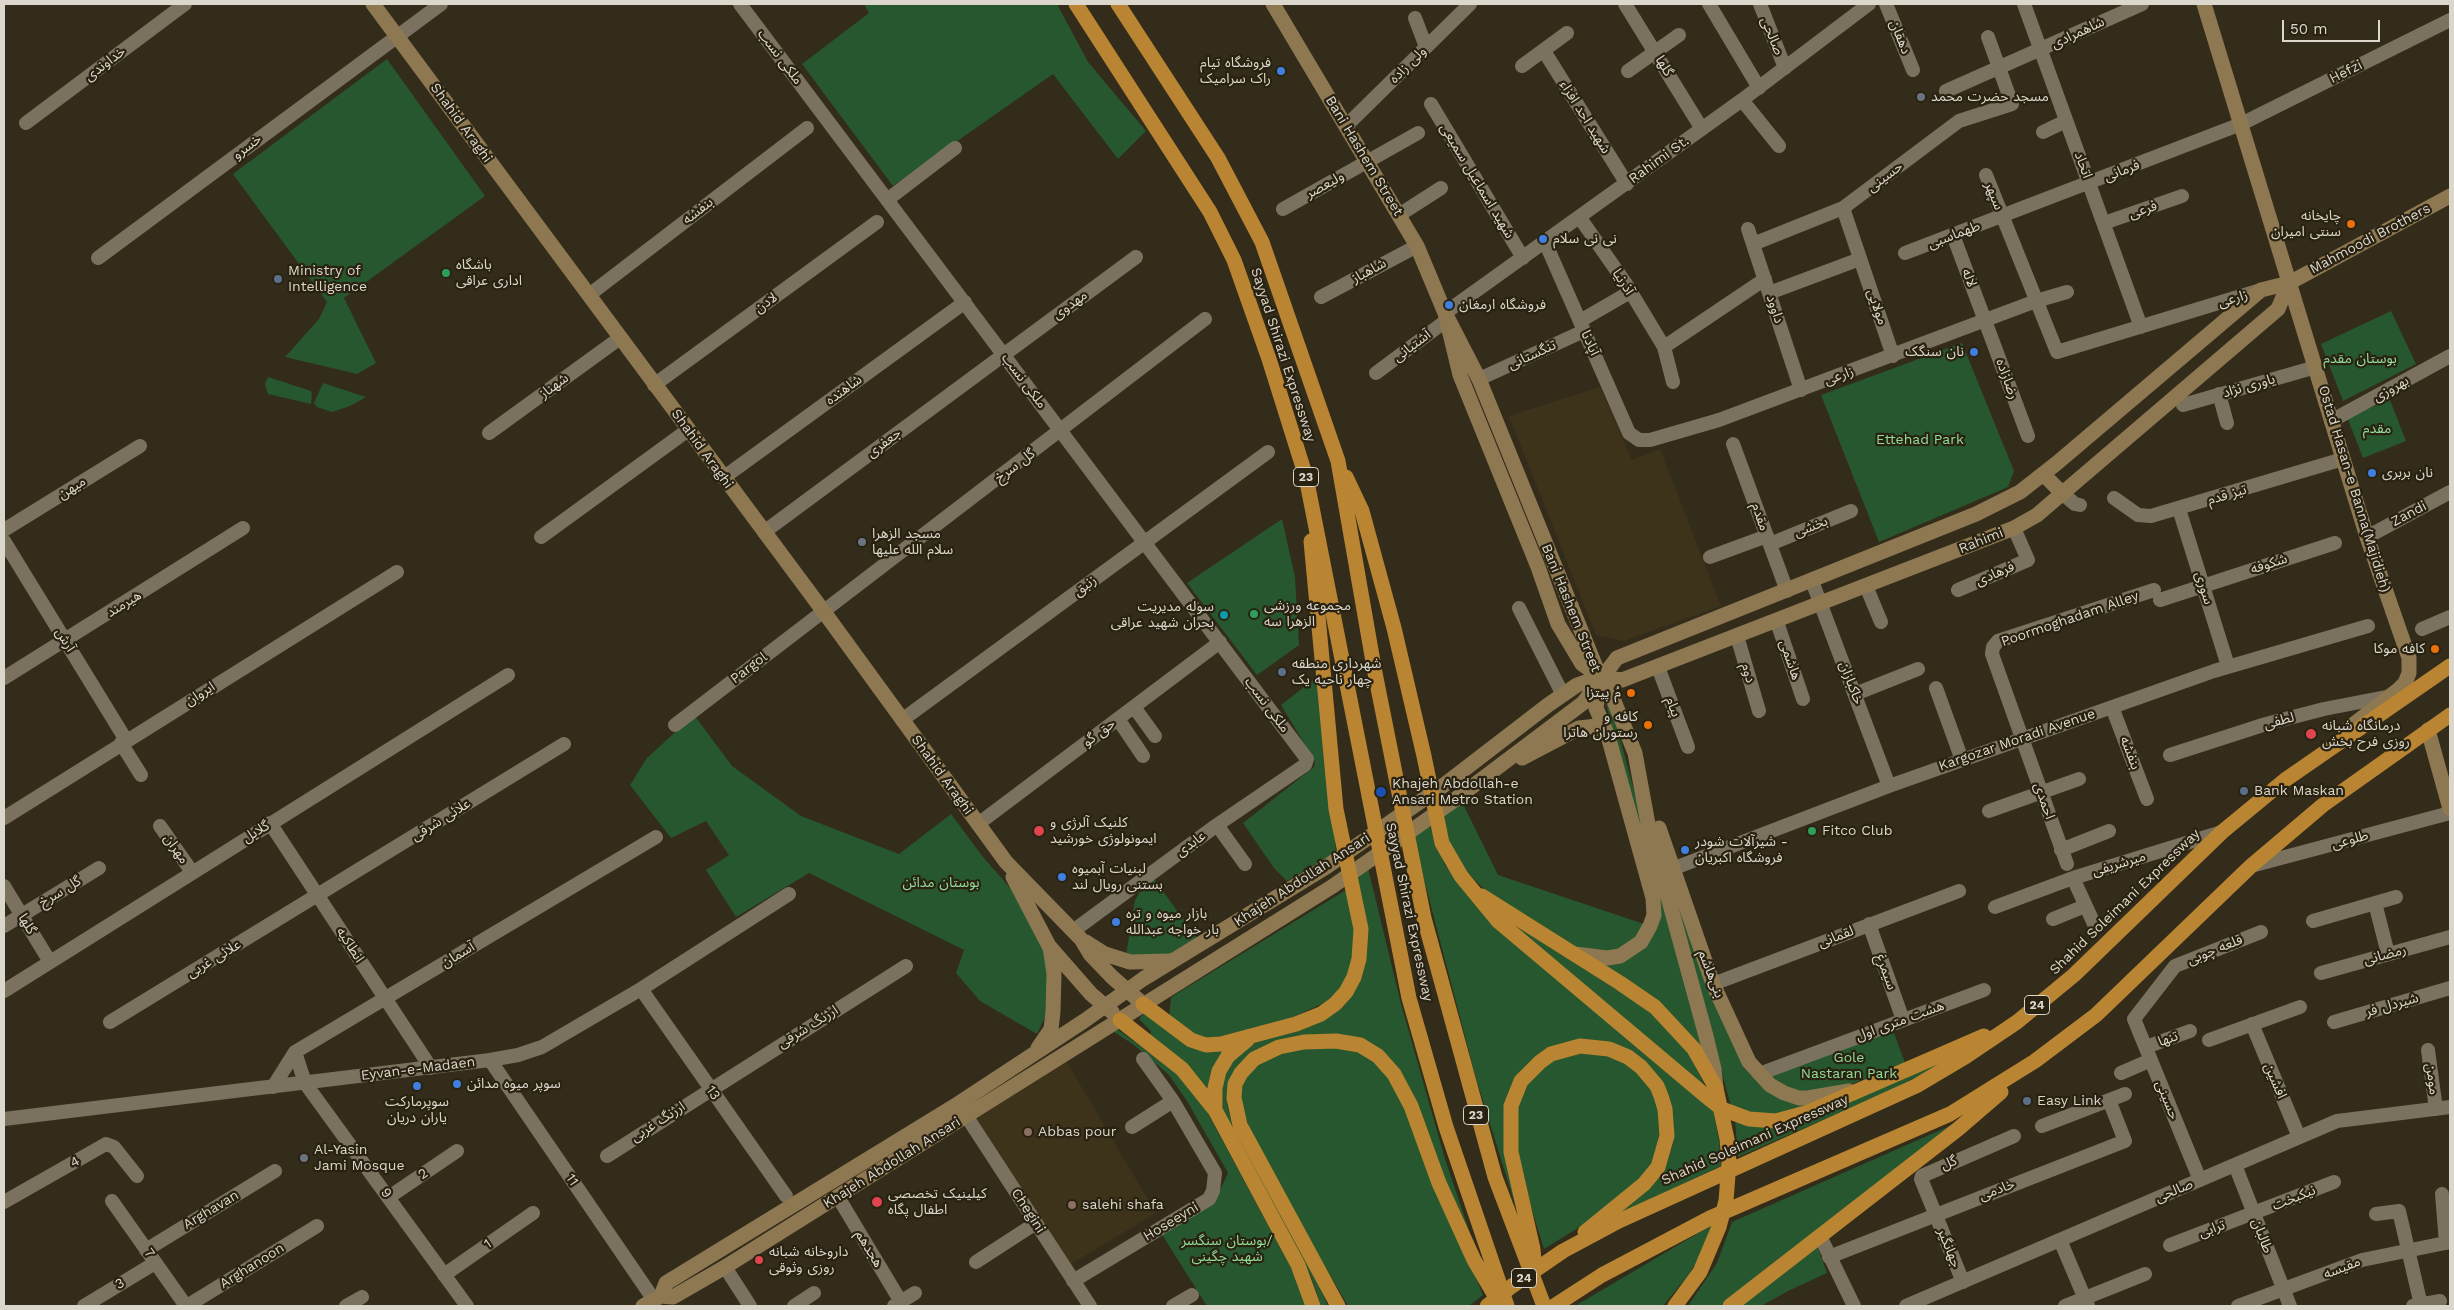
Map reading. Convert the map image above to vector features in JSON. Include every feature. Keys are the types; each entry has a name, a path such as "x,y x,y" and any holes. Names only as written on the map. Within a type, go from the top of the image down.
{"highway":[{"name":"Sayyad Shirazi Expressway","path":"1076,4 1214,220 1234,260 1256,319 1306,477 1409,998 1446,1127 1507,1306"},
{"name":"Sayyad Shirazi Expressway","path":"1118,4 1218,158 1262,242 1338,461 1375,673 1424,918 1495,1177 1544,1306"},
{"path":"1338,461 1362,511 1422,747 1442,843 1452,863 1485,907 1511,933 1658,1057 1722,1108 1749,1119 1776,1121 1809,1112 2017,1022"},
{"path":"1143,1004 1182,1034 1206,1045 1222,1044 1296,1024 1320,1014 1335,1004 1346,992 1354,977 1362,941 1336,809 1306,477"},
{"name":"Shahid Soleimani Expressway","path":"1563,1251 1619,1221 1694,1185 1916,1086 1958,1062 2017,1022 2105,947 2222,832 2285,780 2450,666"},
{"path":"1730,1306 1821,1238 1958,1129 2035,1061 2096,1015 2251,866 2323,805 2450,715"},
{"path":"1474,891 1574,953 1655,1007 1694,1050 1716,1088 1727,1139 1729,1162 1726,1201 1720,1226 1704,1265 1675,1306"},
{"path":"1120,1020 1182,1069 1215,1110 1298,1265 1313,1306"},
{"path":"1215,1110 1215,1088 1219,1071 1228,1056 1239,1045 1255,1035"},
{"path":"1338,1306 1240,1126 1234,1098 1238,1079 1254,1059 1279,1047 1304,1042 1336,1041 1360,1045 1378,1056 1394,1074 1411,1106 1438,1183 1470,1252 1502,1306"},
{"path":"1535,1280 1533,1249 1511,1152 1509,1119 1514,1093 1529,1071 1551,1054 1580,1046 1609,1048 1641,1067 1657,1086 1665,1110 1666,1146 1658,1167 1644,1184 1563,1251"},
{"path":"1554,1306 1602,1275 1710,1218 1950,1114 2035,1061"},
{"name":"24","path":"1487,1306 1512,1286 1563,1251"}],"main road":[{"name":"Shahid Araghi","path":"373,4 824,612 1006,862 1077,935 1090,954 1126,991 1143,1004"},
{"name":"Bani Hashem Street","path":"1272,4 1417,246 1446,316 1479,379 1600,677"},
{"name":"Ostad Hasan-e Banna(Majidieh)","path":"2204,4 2367,537 2409,658 2408,677 2391,696 2285,780"},
{"name":"Mahmoodi Brothers","path":"2261,290 2289,283 2450,196"},
{"name":"Rahimi","path":"1600,677 1622,680 1658,667 2014,528 2038,515 2278,309 2289,283"},
{"path":"1574,953 1607,958 1620,956 1641,942 1654,915 1653,898 1608,736 1596,708 1600,677 1617,658 1976,514 2020,492 2261,290"},
{"name":"Bani Hashem Street","path":"1446,316 1460,375 1538,567 1558,624 1582,664 1600,677"},
{"path":"2043,474 2063,494"},
{"path":"1600,677 1612,696 1635,753 1648,824 1706,1036 1714,1068 1716,1088"},
{"name":"Khajeh Abdollah Ansari","path":"652,1301 666,1283 953,1107 1126,991 1326,867 1444,785 1577,685 1600,677"},
{"name":"Khajeh Abdollah Ansari","path":"652,1301 673,1297 725,1267 1333,886 1486,777 1583,703 1600,677"},
{"path":"1486,777 1579,728 1597,726 1608,736"},
{"path":"2428,730 2450,809"},
{"name":"بنی‌هاشم","path":"1635,753 1672,869 1713,984 1741,1048 1759,1074 1777,1089 1799,1098 1840,1093 1873,1085"},
{"name":"Shahid Araghi","path":"1006,862 1049,946 1091,994 1120,1020"},
{"path":"1077,935 1105,954 1130,962 1174,961"},
{"path":"1034,1054 1050,1028 1053,1012 1054,974 1049,946"}],"street":[{"name":"خداوندی","path":"26,124 185,4"},
{"name":"خسرو","path":"98,258 441,4"},
{"name":"ملکی نسب","path":"740,4 1146,542 1307,759"},
{"name":"ولی زاده","path":"1346,126 1470,4"},
{"name":"گلها","path":"1625,4 1702,129"},
{"path":"1709,4 1759,88"},
{"name":"صالحی","path":"1760,4 1785,68"},
{"name":"Rahimi St.","path":"1446,316 1523,258 1759,88 1869,4"},
{"name":"دهقان","path":"1886,4 1913,70"},
{"name":"اتحاد","path":"2024,4 2141,327"},
{"name":"شاهمرادی","path":"1946,91 2040,50 2124,8 2142,4"},
{"path":"1415,18 1426,47"},
{"name":"Hefzi","path":"2242,124 2450,20"},
{"path":"1522,66 1567,33"},
{"path":"1628,71 1679,35 1677,36"},
{"path":"1988,36 1999,68"},
{"name":"شهید احد افزاء","path":"1544,51 1626,184"},
{"name":"حسینی","path":"1754,244 1843,208 1959,121 2012,104 1999,68"},
{"path":"1742,100 1779,146"},
{"name":"شهید اسماعیل سمیعی","path":"1431,104 1523,258"},
{"path":"2043,132 2066,121"},
{"name":"فرمانی","path":"2002,217 2242,124"},
{"name":"بنفشه","path":"588,295 806,128"},
{"name":"ولیعصر","path":"1283,209 1418,133"},
{"path":"887,200 955,148"},
{"name":"سپهر","path":"1986,175 2002,217"},
{"path":"1399,216 1441,188"},
{"name":"فرعی","path":"2104,223 2182,196"},
{"name":"مولایی","path":"1843,208 1893,356"},
{"name":"طهماسبی","path":"1905,253 2002,217"},
{"name":"زارعی","path":"2002,217 2058,352 2261,290"},
{"name":"آذرنیا","path":"1580,218 1630,292 1664,347 1673,382"},
{"name":"لادن","path":"654,385 877,222"},
{"name":"داوود","path":"1748,229 1801,390"},
{"name":"لاله","path":"1952,235 1986,321"},
{"name":"آپادنا","path":"1545,242 1629,434 1638,440"},
{"name":"شاهباز","path":"1321,297 1417,246"},
{"name":"مهدوی","path":"1004,354 1136,257"},
{"path":"1769,293 1860,258"},
{"path":"1664,347 1765,279"},
{"name":"تنگستانی","path":"1479,379 1582,326 1630,292"},
{"path":"2036,302 2067,292"},
{"name":"شاهنده","path":"723,478 965,302"},
{"name":"زارعی","path":"1638,440 1650,440 1719,420 2036,302"},
{"name":"آشتیانی","path":"1376,373 1446,316"},
{"name":"گل سرخ","path":"824,612 1062,431 1205,319"},
{"name":"رضازاده","path":"1986,321 2028,436"},
{"name":"شهناز","path":"488,434 620,338"},
{"name":"جعفری","path":"764,532 1004,354"},
{"name":"بهروزی","path":"2331,421 2450,356"},
{"name":"یاوری نژاد","path":"2183,405 2316,367"},
{"path":"2219,394 2227,423"},
{"path":"542,537 688,430"},
{"name":"مقدم","path":"1733,444 1787,591"},
{"name":"میهن","path":"4,530 140,446"},
{"name":"زنبق","path":"902,720 1268,452"},
{"name":"تیز قدم","path":"2114,498 2138,515 2151,516 2180,510 2344,459"},
{"name":"Zandi","path":"2367,537 2450,492"},
{"path":"2063,494 2075,504 2080,504"},
{"name":"سوری","path":"2180,510 2228,666"},
{"name":"بخشی","path":"1710,557 1768,540 1851,511"},
{"name":"هیرمند","path":"4,678 243,528"},
{"name":"فرهادی","path":"1958,590 2028,560 2014,528"},
{"name":"آرش","path":"4,540 123,741 140,776"},
{"name":"شکوفه","path":"2157,595 2203,586 2335,542"},
{"name":"ایروان","path":"4,818 123,741 397,572"},
{"name":"خاکبازان","path":"1812,581 1889,786"},
{"path":"1866,586 1881,622"},
{"name":"Poormoghadam Alley","path":"2022,739 1992,654 1993,647 1998,641 2157,595"},
{"path":"1519,608 1563,695"},
{"name":"Pargol","path":"675,725 824,612"},
{"path":"2422,629 2450,617"},
{"name":"هاشمی","path":"1776,622 1803,699"},
{"name":"Kargozar Moradi Avenue","path":"1672,869 1889,786 2228,666 2368,626"},
{"name":"دوم","path":"1737,636 1759,710"},
{"name":"حق گو","path":"978,824 1220,642"},
{"name":"پیام","path":"1658,667 1688,747"},
{"path":"1855,694 1918,669"},
{"name":"گلایل","path":"4,991 508,675"},
{"path":"1936,688 1962,760"},
{"name":"لطفی","path":"2170,755 2266,724 2324,709 2391,696"},
{"path":"1134,707 1155,736"},
{"name":"بنفشه","path":"2112,707 2147,799"},
{"path":"1118,719 1143,756"},
{"name":"احمدی","path":"2022,739 2066,864"},
{"name":"علائی شرقی","path":"317,895 564,744"},
{"name":"عابدی","path":"1077,935 1216,825 1305,765 1307,759"},
{"path":"1989,811 2079,779"},
{"name":"طلوعی","path":"2251,866 2450,813"},
{"name":"انطاکیه","path":"270,823 431,1068"},
{"path":"1216,825 1246,864"},
{"name":"مهران","path":"160,826 192,872"},
{"path":"2061,850 2109,831"},
{"name":"میرشریفی","path":"2072,878 2222,832"},
{"name":"آسمان","path":"273,1087 295,1052 656,837"},
{"name":"گل سرخ","path":"4,926 99,868"},
{"path":"1995,907 2072,878 2095,926"},
{"name":"گلها","path":"4,886 50,962"},
{"name":"لقمانی","path":"1713,984 1959,891"},
{"name":"Eyvan-e-Madaen","path":"4,1119 431,1068 490,1060 542,1047 641,988 789,894"},
{"name":"علائی غربی","path":"110,1022 317,895"},
{"path":"2314,921 2396,897"},
{"path":"2375,903 2388,954"},
{"path":"2053,919 2085,906"},
{"name":"سیمرغ","path":"1869,924 1903,1020"},
{"name":"قلعه چوبی","path":"2134,1019 2175,966 2261,932"},
{"name":"رمضانی","path":"2320,973 2450,937"},
{"name":"ارژنگ شرقی","path":"710,1088 906,966"},
{"name":"13","path":"641,988 786,1196"},
{"name":"شیردل فر","path":"2334,1022 2450,988"},
{"name":"هشت متری اول","path":"1759,1074 1984,990"},
{"path":"2209,1040 2300,1007"},
{"name":"حسینی","path":"2134,1019 2200,1180"},
{"name":"افشین","path":"2252,1024 2299,1137"},
{"name":"تنها","path":"2121,1073 2148,1054 2190,1031"},
{"name":"مومن","path":"2428,1050 2443,1108"},
{"name":"9","path":"295,1052 305,1083 467,1306"},
{"name":"Hoseeyni","path":"1073,1281 1209,1199 1216,1182 1215,1173 1173,1101 1143,1059"},
{"name":"11","path":"490,1060 652,1301"},
{"name":"ارژنگ غربی","path":"607,1156 710,1088"},
{"path":"2042,1126 2125,1094"},
{"name":"خادمی","path":"1830,1257 2124,1140 2109,1100"},
{"path":"1132,1127 1173,1101"},
{"name":"صالحی","path":"1906,1306 2337,1121 2443,1108"},
{"name":"Chegini","path":"967,1117 1090,1306"},
{"name":"گل","path":"1936,1214 1921,1179 1924,1173 2014,1136"},
{"name":"4","path":"4,1202 106,1144 114,1146 137,1176"},
{"name":"2","path":"388,1198 456,1151"},
{"name":"طالبان","path":"2234,1165 2290,1306"},
{"name":"Arghavan","path":"146,1250 275,1171"},
{"name":"نیکبخت","path":"2254,1214 2334,1182"},
{"path":"2442,1194 2448,1243"},
{"name":"هجدهم","path":"838,1197 897,1304 915,1293"},
{"name":"7","path":"112,1200 187,1306"},
{"path":"2376,1214 2399,1211 2409,1250 2417,1305 2440,1301"},
{"name":"1","path":"444,1275 533,1213"},
{"name":"جهانگیر","path":"1936,1214 1963,1282"},
{"name":"ترابی","path":"2170,1245 2254,1214"},
{"path":"976,1262 1036,1223"},
{"name":"Arghanoon","path":"187,1306 317,1226"},
{"path":"1821,1238 1854,1306"},
{"path":"2060,1240 2086,1302"},
{"name":"مقیسه","path":"2238,1306 2283,1291 2362,1260 2448,1243"},
{"name":"3","path":"84,1306 155,1263"},
{"path":"725,1267 750,1306"},
{"path":"2065,1306 2086,1302 2145,1274"},
{"path":"794,1306 814,1293"},
{"path":"1173,1306 1192,1295"},
{"path":"346,1306 362,1297"}],"shaded area":[{"path":"1600,387 1632,460 1660,449 1721,606 1624,641 1596,635 1509,416"},
{"path":"1065,1059 1156,1213 1066,1267 973,1116"}],"green space":[{"path":"864,4 1057,4 1088,62 1146,131 1118,159 1053,74 893,186 802,64 869,13"},
{"path":"387,59 485,196 344,298 376,363 357,374 285,357 319,319 327,302 233,174"},
{"name":"بوستان مقدم","path":"2391,311 2416,364 2343,401 2321,344"},
{"name":"Ettehad Park","path":"1962,343 2014,471 2008,487 1879,542 1821,395"},
{"path":"268,377 311,391 311,404 268,394 265,384"},
{"path":"323,383 366,397 350,406 332,412 317,407 314,403"},
{"name":"مقدم","path":"2390,400 2406,441 2363,458 2347,417"},
{"name":"مجموعه ورزشی الزهرا سه","path":"1282,519 1295,577 1299,645 1257,675 1187,583"},
{"path":"1318,676 1336,852 1287,881 1274,868 1243,823 1314,767 1315,761 1281,705"},
{"path":"1604,693 1619,735 1711,1074 1696,1044 1594,961 1606,963 1655,927"},
{"name":"بوستان مدائن","path":"694,715 732,766 801,816 899,854 951,814 983,857 1019,898 1046,949 1048,1011 1037,1034 980,1001 956,973 964,950 809,873 736,917 706,870 729,855 706,821 671,838 630,785 647,758"},
{"path":"1462,802 1498,875 1647,925 1637,942 1601,955 1574,946 1507,906 1481,886 1467,872 1454,853 1439,819"},
{"path":"1430,826 1445,865 1475,904 1713,1109 1719,1140 1721,1166 1598,1224 1666,1164 1673,1144 1672,1120 1648,1067 1575,1042 1513,1086 1524,1234 1475,1075 1413,837"},
{"path":"1368,868 1401,1004 1445,1159 1479,1260 1448,1192 1372,1045 1278,1041 1227,1097 1227,1104 1229,1113 1315,1277 1328,1306 1321,1306 1311,1277 1223,1114 1222,1083 1231,1062 1253,1042 1292,1029 1355,986 1354,877"},
{"path":"1667,868 1721,1016 1744,1068 1765,1090 1822,1101 1775,1117 1732,1110"},
{"path":"1154,879 1197,938 1165,957 1126,955 1135,900 1142,889"},
{"path":"1346,890 1355,932 1355,952 1349,974 1340,989 1326,1002 1285,1021 1229,1038 1198,1038 1169,1017 1171,998 1176,994"},
{"path":"1513,924 1646,1008 1688,1052 1708,1092 1531,945"},
{"path":"1144,1013 1168,1031 1233,1044 1209,1090 1184,1063 1150,1035 1151,1031 1139,1019"},
{"name":"بوستان سنگسر/ شهید چگینی","path":"1110,1024 1176,1072 1205,1108 1297,1279 1307,1306 1207,1306 1161,1233 1220,1190 1228,1173 1187,1101 1169,1075 1134,1045 1108,1028"},
{"name":"Gole Nastaran Park","path":"1893,1030 1905,1063 1854,1083 1822,1092 1790,1090 1769,1077"},
{"path":"1307,1047 1356,1049 1379,1064 1405,1104 1483,1295 1469,1306 1348,1306 1289,1205 1251,1132 1241,1105 1241,1087 1251,1070 1280,1052"},
{"path":"1576,1052 1604,1053 1630,1065 1649,1084 1661,1110 1659,1153 1642,1179 1594,1218 1544,1249 1521,1174 1514,1118 1526,1083 1548,1062"},
{"path":"1951,1059 1889,1091 1738,1157 1735,1119 1759,1124 1877,1089"},
{"path":"1952,1125 1816,1234 1720,1306 1688,1306 1717,1263 1732,1222"},
{"path":"1712,1225 1703,1250 1690,1273 1663,1306 1575,1306"},
{"path":"1817,1245 1827,1273 1761,1306 1736,1306"}],"place":[{"name":"فروشگاه تیام راک سرامیک","path":"1281,71"},
{"name":"مسجد حضرت محمد","path":"1921,97"},
{"name":"چایخانه سنتی امیران","path":"2351,224"},
{"name":"نی نی سلام","path":"1543,239"},
{"name":"باشگاه اداری عراقی","path":"446,273"},
{"name":"Ministry of Intelligence","path":"278,279"},
{"name":"فروشگاه ارمغان","path":"1449,305"},
{"name":"نان سنگک","path":"1974,352"},
{"name":"نان بربری","path":"2372,473"},
{"name":"مسجد الزهرا سلام الله علیها","path":"862,542"},
{"name":"مجموعه ورزشی الزهرا سه","path":"1254,614"},
{"name":"سوله مدیریت بحران شهید عراقی","path":"1224,615"},
{"name":"کافه موکا","path":"2435,649"},
{"name":"شهرداری منطقه چهار ناحیه یک","path":"1282,672"},
{"name":"مُ پیتزا","path":"1631,693"},
{"name":"کافه و رستوران هاترا","path":"1648,725"},
{"name":"درمانگاه شبانه روزی فرح بخش","path":"2311,734"},
{"name":"Bank Maskan","path":"2244,791"},
{"name":"Khajeh Abdollah-e Ansari Metro Station","path":"1381,792"},
{"name":"کلنیک آلرژی و ایمونولوژی خورشید","path":"1039,831"},
{"name":"Fitco Club","path":"1812,831"},
{"name":"شیرآلات شودر - فروشگاه اکبریان","path":"1685,850"},
{"name":"لبنیات آبمیوه بستنی رویال لند","path":"1062,877"},
{"name":"بازار میوه و تره بار خواجه عبدالله","path":"1116,922"},
{"name":"سوپر میوه مدائن","path":"457,1084"},
{"name":"سوپرمارکت یاران دریان","path":"417,1086"},
{"name":"Easy Link","path":"2027,1101"},
{"name":"Abbas pour","path":"1028,1132"},
{"name":"Al-Yasin Jami Mosque","path":"304,1158"},
{"name":"کیلینیک تخصصی اطفال پگاه","path":"877,1202"},
{"name":"salehi shafa","path":"1072,1205"},
{"name":"داروخانه شبانه روزی وثوقی","path":"759,1260"}]}
